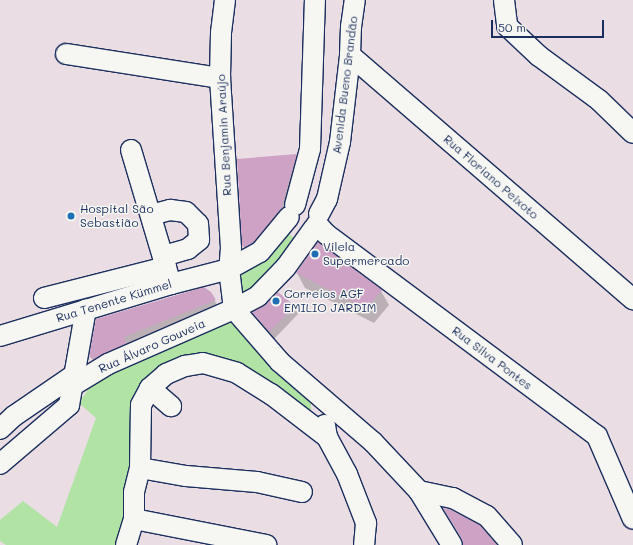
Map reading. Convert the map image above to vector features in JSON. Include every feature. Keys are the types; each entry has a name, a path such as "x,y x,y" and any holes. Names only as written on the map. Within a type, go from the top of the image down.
{"street":[{"name":"Rua Benjamin Araújo","path":"225,0 221,33 220,78 231,248 228,269 234,309"},
{"path":"292,211 300,202 314,205 317,222 309,231 299,232 291,226 292,211 310,149 315,0"},
{"name":"Avenida Bueno Brandão","path":"234,309 258,296 282,272 317,222 327,199 340,142 355,0"},
{"path":"504,0 507,26 540,56 599,100 633,133"},
{"path":"66,54 220,78"},
{"name":"Rua Floriano Peixoto","path":"350,55 633,299"},
{"path":"131,150 167,269"},
{"path":"44,298 167,269 199,240 198,224 186,212 170,210 151,215"},
{"name":"Rua Tenente Kümmel","path":"0,336 86,309 167,269 228,269 260,252 292,211"},
{"name":"Rua Silva Pontes","path":"317,222 326,234 597,436 633,519"},
{"path":"0,464 69,405 86,309"},
{"path":"234,309 280,362 373,442 419,491 452,545"},
{"name":"Rua Álvaro Gouveia","path":"0,428 14,416 73,381 108,364 234,309"},
{"path":"126,545 134,519 134,492 140,468 141,405 150,388 166,374 185,366 204,363 236,373 271,394 327,437"},
{"path":"150,388 170,406"},
{"path":"320,396 327,437 347,474 366,523 364,545"},
{"path":"140,468 186,476 258,482 302,492"},
{"path":"419,491 453,498 487,516 512,545"},
{"path":"134,519 266,545"}],"green space":[{"path":"284,229 300,244 237,305 234,274"},
{"path":"232,314 311,400 311,420 204,360 148,384 121,545 6,545 0,541 0,520 23,501 57,527 96,418 79,403 95,379"}],"building":[{"path":"297,154 281,209 253,243 245,247 242,246 237,159"},
{"path":"318,242 382,290 366,309 296,273"},
{"path":"204,287 211,292 216,300 124,337 126,343 93,360 89,356 96,319"},
{"path":"278,292 295,306 269,332 252,312 266,304"},
{"path":"443,508 449,509 480,525 497,545 463,545 462,539"}],"place":[{"name":"Hospital São Sebastião","path":"71,216"},
{"name":"Vilela Supermercado","path":"315,254"},
{"name":"Correios AGF EMILIO JARDIM","path":"276,301"}]}
